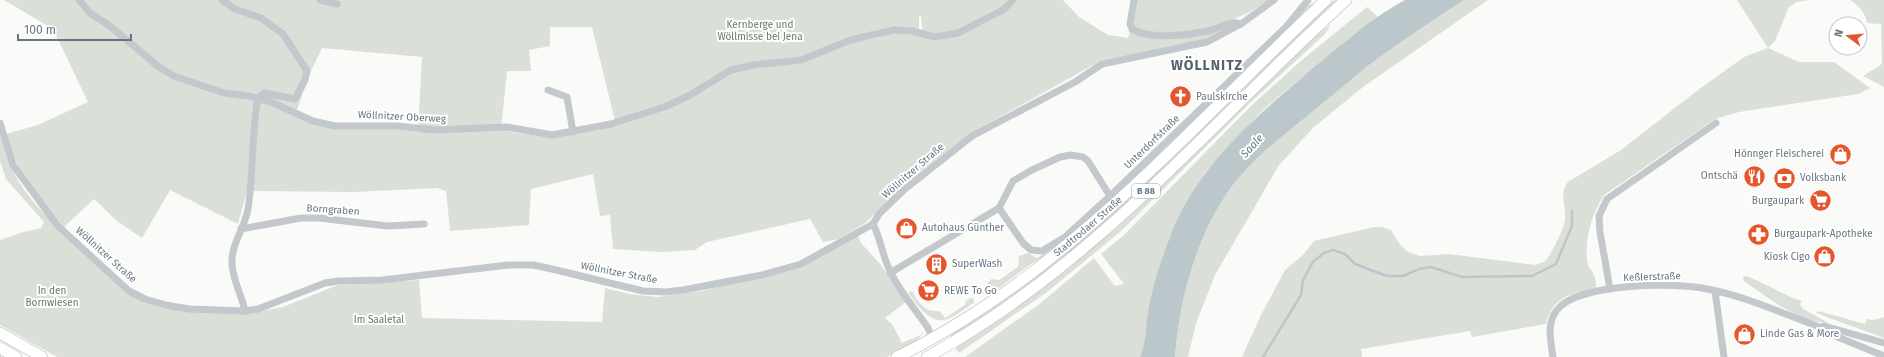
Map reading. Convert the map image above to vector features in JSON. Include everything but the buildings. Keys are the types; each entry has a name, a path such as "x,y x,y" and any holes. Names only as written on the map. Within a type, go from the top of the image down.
{"main road":[{"name":"Stadtrodaer Straße","path":"897,357 990,304 1074,240 1158,163 1326,0"},
{"name":"Stadtrodaer Straße","path":"932,354 975,329 1051,276 1107,228 1181,158 1312,29 1346,0"},
{"path":"0,333 42,357"},
{"path":"932,338 932,354"},
{"path":"0,348 16,357"}],"street":[{"name":"Wöllnitzer Oberweg","path":"79,0 91,14 110,26 159,68 174,76 224,93 258,98 280,105 313,121 335,126 398,126 434,130 507,127 552,135 611,124 667,106 690,95 731,70 753,65 801,60 848,41 895,30 935,37 958,33 1003,10 1013,0"},
{"name":"Wöllnitzer Oberweg","path":"222,0 235,9 261,18 283,34 307,71 305,80 295,100 264,93 258,98"},
{"path":"320,0 337,4"},
{"path":"1134,0 1130,24 1132,29 1148,36 1207,32 1233,22 1241,24"},
{"name":"Wöllnitzer Straße","path":"0,123 13,165 44,210 57,225 130,291 145,299 166,305 211,311 245,312 258,309 325,283 339,281 382,280 508,265 533,265 643,291 666,292 762,275 801,264 872,224 879,214 905,189 972,136 1075,82 1102,64 1207,42 1241,24 1274,0"},
{"name":"Unterdorfstraße","path":"999,208 1023,243 1032,250 1042,251 1064,237 1110,196 1270,43 1308,0"},
{"path":"548,90 567,97 573,132"},
{"path":"245,312 232,265 233,249 246,220 253,134 258,98"},
{"path":"1610,289 1600,232 1600,216 1607,199 1716,123"},
{"path":"890,272 999,208 1013,181 1039,167 1071,155 1083,157 1088,161 1110,196"},
{"name":"Borngraben","path":"241,229 301,218 319,218 388,226 424,224"},
{"path":"872,224 878,234 883,255 890,272 928,328 932,338"},
{"name":"Keßlerstraße","path":"1553,357 1550,329 1557,309 1573,299 1610,289 1669,284 1715,290 1820,328 1823,331 1884,356"},
{"path":"1715,290 1724,357"},
{"name":"Keßlerstraße","path":"1820,328 1824,326 1884,343"}],"green space":[{"name":"Kernberge und Wöllmisse bei Jena","path":"4,0 1063,0 1079,17 1108,35 1128,38 1137,0 1269,0 1250,12 1232,20 1232,24 1206,40 1102,60 971,133 920,172 865,223 839,239 823,242 810,219 707,242 695,250 662,252 613,249 610,215 600,216 593,174 531,189 529,225 450,231 446,191 437,188 353,192 247,191 238,224 170,190 142,238 117,221 94,199 64,227 36,195 22,173 16,162 6,134 38,125 88,102 53,29","holes":["919,16 921,16 923,36 908,34 876,36 845,45 801,62 794,59 873,30 893,28 919,29","550,27 592,27 616,125 593,131 550,138 501,130 507,71 531,71 529,50 550,46","322,48 422,57 418,132 396,128 308,121 295,115 310,73"]},
{"path":"1334,0 1338,0 1165,167 1095,232 1032,284 951,338 950,333 986,312 1051,264"},
{"path":"1464,0 1488,0 1363,87 1314,127 1279,165 1215,275 1196,323 1188,357 1175,357 1180,313 1191,270 1208,227 1218,208 1238,179 1275,142 1369,65"},
{"path":"1737,0 1809,0 1797,2 1789,7 1775,41 1768,48"},
{"path":"1850,0 1884,0 1884,87 1863,76 1882,64 1881,24 1868,23 1868,16 1865,16 1856,4"},
{"path":"1318,2 1096,215 1057,249 1028,266 992,293 987,295 980,294 991,279 999,280 1018,267 1019,256 1028,253 1037,258 1055,247 1095,214 1265,51 1306,6"},
{"path":"1367,7 1378,17 1349,38 1264,109 1206,172 1185,204 1157,278 1148,313 1146,344 1140,357 965,357 1041,303 1094,258 1115,286 1124,284 1101,254 1124,235 1253,104 1302,60"},
{"path":"1330,26 1325,34 1251,102 1120,232 1047,292 959,353 956,346 978,333 1044,286 1313,38"},
{"path":"1768,48 1799,62 1834,62 1870,88 1858,94 1739,112 1715,119 1604,195 1592,219 1587,247 1588,265 1595,277 1596,288 1579,292 1558,302 1553,307 1546,324 1472,337 1470,331 1361,349 1362,357 1242,357 1261,315 1285,270 1303,255 1314,241 1374,227 1382,227 1391,230 1401,246 1408,252 1420,256 1449,254 1535,265 1544,262 1553,249 1564,225 1565,216 1563,196 1568,182 1621,150 1698,90 1744,57"},
{"path":"0,132 11,167 20,184 35,204 108,276 151,303 243,314 283,307 338,285 419,280 422,318 602,322 605,288 629,294 658,297 701,291 802,266 858,236 861,243 880,264 906,302 885,318 892,324 902,343 921,335 923,330 922,334 919,339 887,357 57,357 0,325 0,240 41,228 44,222 6,179 0,161"},
{"path":"1746,276 1802,301 1800,304 1803,309 1829,323 1794,314 1744,281 1743,277"},
{"path":"910,291 913,292 917,300 923,306 927,309 940,311 945,318 965,305 966,301 971,298 974,299 974,303 952,317 939,320 929,316 919,307 909,294"},
{"path":"1818,311 1865,324 1867,319 1874,320 1884,317 1884,338 1816,313"}],"water":[{"name":"Saale","path":"1405,0 1464,0 1369,65 1275,142 1247,169 1230,189 1218,208 1199,248 1191,270 1180,313 1175,357 1140,357 1145,340 1152,294 1166,249 1180,214 1194,190 1211,167 1229,145 1249,125 1292,86 1358,32"}],"waterway":[{"path":"1263,357 1301,295 1303,280 1313,262 1324,253 1333,250 1345,254 1355,264 1387,276 1403,276 1419,269 1431,267 1462,277 1532,276 1556,264 1572,226 1572,211"}],"place":[{"name":"Paulskirche","path":"1181,97"},
{"name":"Hönnger Fleischerei","path":"1840,154"},
{"name":"Ontschä","path":"1754,176"},
{"name":"Volksbank","path":"1785,178"},
{"name":"Burgaupark","path":"1820,201"},
{"name":"Autohaus Günther","path":"907,228"},
{"name":"Burgaupark-Apotheke","path":"1759,234"},
{"name":"Kiosk Cigo","path":"1825,257"},
{"name":"SuperWash","path":"937,264"},
{"name":"REWE To Go","path":"929,291"},
{"name":"Linde Gas & More","path":"1744,334"}],"district":[{"name":"WÖLLNITZ","path":"1207,65"}],"park label":[{"name":"In den Bornwiesen","path":"52,296"},
{"name":"Im Saaletal","path":"379,320"}]}
